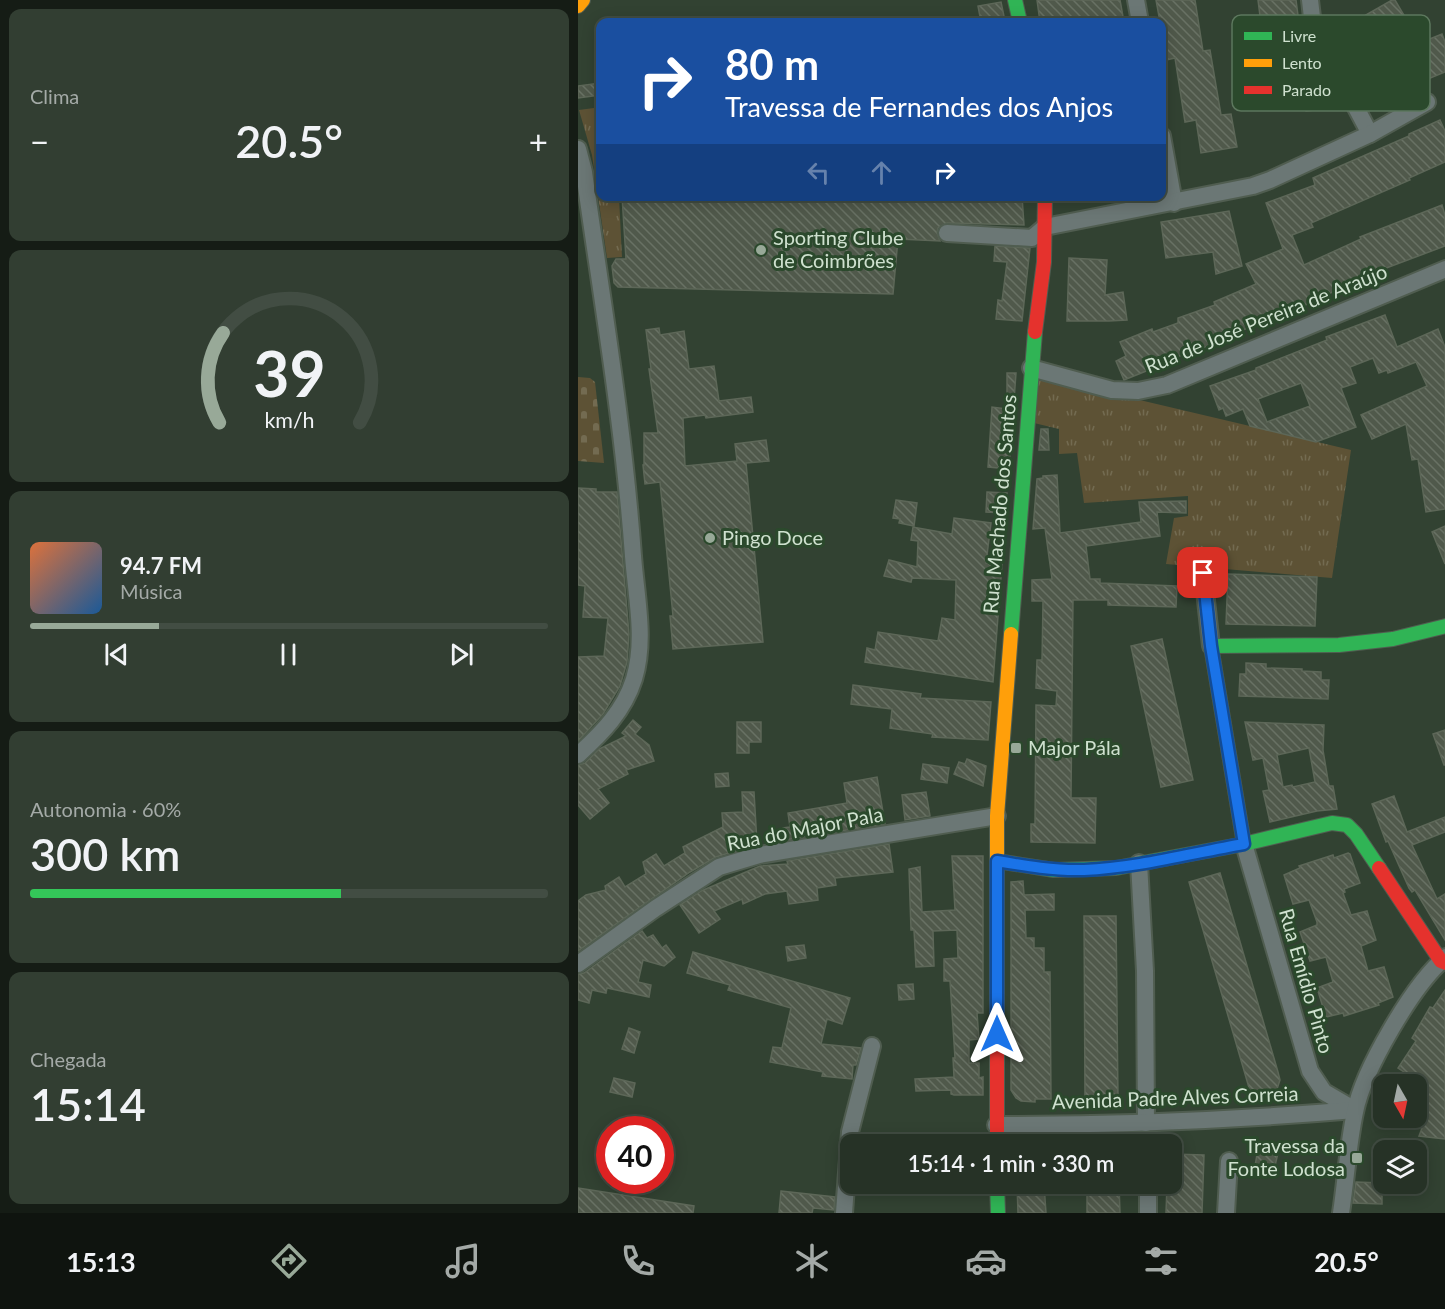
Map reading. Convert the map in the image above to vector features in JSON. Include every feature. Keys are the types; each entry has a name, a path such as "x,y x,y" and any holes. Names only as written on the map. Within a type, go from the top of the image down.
{"street":[{"path":"578,6 583,0"},
{"path":"1015,0 1019,18"},
{"path":"1136,0 1139,18"},
{"path":"1310,0 1312,15"},
{"path":"1358,111 1370,134"},
{"path":"947,233 1032,238 1045,227 1262,183 1370,134 1411,111"},
{"path":"578,149 584,172 628,486 640,637 634,677 623,705 600,734 578,755"},
{"path":"1166,158 1174,202"},
{"name":"Rua Machado dos Santos","path":"996,1134 997,816 1031,368 1044,262 1045,201"},
{"name":"Rua de José Pereira de Araújo","path":"1031,368 1112,390 1138,392 1167,385 1445,269"},
{"path":"1203,573 1211,646 1244,844"},
{"path":"1211,646 1339,645 1393,639 1445,627"},
{"name":"Rua do Major Pala","path":"578,964 656,908 719,867 759,855 997,816"},
{"path":"997,861 1054,870 1085,870 1139,863 1244,844 1332,824 1347,825 1356,834 1444,961 1409,999 1368,1073 1355,1110 1341,1213"},
{"name":"Rua Emídio Pinto","path":"1244,844 1310,1071 1324,1092 1355,1110"},
{"path":"1139,863 1145,971 1146,1123"},
{"path":"844,1213 850,1132 872,1046"},
{"name":"Avenida Padre Alves Correia","path":"996,1125 1243,1119 1355,1110"},
{"path":"1226,1213 1229,1161"},
{"path":"997,1194 998,1213"},
{"path":"1148,1194 1148,1213"}],"green space":[{"path":"594,108 596,182 592,155 579,110"},
{"path":"599,201 619,201 622,257 607,258"},
{"path":"1038,376 1351,450 1332,578 1166,564 1174,518 1188,516 1188,496 1084,503 1077,453 1059,454 1059,429 1034,423"},
{"path":"578,377 590,378 595,382 604,463 578,461"}],"building":[{"path":"1037,0 1120,0 1123,18 1039,18"},
{"path":"1156,0 1195,0 1203,51 1210,50 1221,115 1231,114 1237,147 1201,153 1196,120 1185,122 1175,58 1166,60 1166,18 1159,18"},
{"path":"1258,0 1296,0 1298,15 1260,15"},
{"path":"1395,0 1404,15 1366,15"},
{"path":"1001,2 1004,18 980,18 978,6"},
{"path":"1442,34 1445,42 1445,72 1430,78 1430,39"},
{"path":"596,84 596,96 578,98 578,86"},
{"path":"1440,120 1445,131 1445,162 1409,178 1410,180 1311,223 1313,227 1292,235 1304,265 1361,239 1360,237 1442,205 1445,215 1445,246 1365,276 1310,303 1213,342 1214,344 1165,361 1166,363 1124,380 1116,361 1126,356 1120,342 1152,329 1153,332 1178,323 1178,318 1215,305 1214,302 1256,284 1246,264 1283,249 1266,203 1315,185 1313,178"},
{"name":"Sporting Clube de Coimbrões","path":"622,201 1022,201 1024,225 947,223 938,228 940,241 898,239 893,294 618,287 614,283 612,266 616,259 626,259"},
{"path":"1229,211 1242,266 1216,274 1213,252 1166,258 1161,222"},
{"path":"995,246 1030,248 1022,321 996,319 998,300 1002,301 1007,262 994,261"},
{"path":"1069,258 1107,260 1105,295 1123,292 1127,320 1067,321"},
{"path":"1385,315 1397,347 1438,329 1445,347 1445,509 1426,512 1418,459 1412,460 1406,424 1372,439 1361,415 1427,386 1416,362 1388,373 1387,370 1379,373 1373,358 1350,367 1356,383 1341,388 1356,427 1316,442 1250,426 1243,409 1226,416 1223,408 1219,410 1210,386 1256,370 1256,368 1327,340 1326,337","holes":["1301,383 1310,406 1267,422 1258,399"]},
{"name":"Pingo Doce","path":"659,328 660,335 684,331 689,369 714,366 719,401 751,397 753,412 706,418 705,415 683,418 685,466 737,461 735,444 766,440 769,461 746,463 763,642 673,649 670,616 673,616 660,482 645,484 643,465 644,433 658,433 646,330"},
{"path":"1007,373 1016,373 1009,469 988,467 992,407 1007,409"},
{"path":"1041,429 1048,429 1049,450 1039,450"},
{"path":"1057,475 1060,533 1141,522 1139,502 1186,501 1186,513 1157,512 1160,536 1086,546 1090,579 1100,579 1100,583 1177,586 1176,607 1108,605 1108,600 1073,600 1071,798 1096,798 1095,843 1031,842 1031,824 1035,824 1036,705 1056,706 1057,691 1036,688 1037,660 1042,660 1043,601 1032,601 1032,580 1052,579 1045,528 1033,529 1037,479"},
{"path":"578,488 596,489 596,492 617,492 629,634 627,662 620,686 603,714 578,741 578,657 604,656 608,618 583,617 585,586 578,585"},
{"path":"987,492 1007,493 1006,513 986,512"},
{"path":"896,500 917,503 914,526 899,523 900,519 893,518"},
{"path":"954,518 991,523 986,563 1002,564 993,682 865,662 867,648 875,650 878,632 938,641 942,618 955,620 956,580 912,578 911,582 884,576 889,560 917,567 918,541 911,540 913,527 952,534"},
{"path":"1445,526 1445,564 1432,532"},
{"path":"1228,574 1317,577 1315,626 1226,624"},
{"path":"1162,639 1193,780 1161,787 1131,646"},
{"path":"1246,663 1266,664 1266,668 1321,672 1321,680 1329,680 1328,699 1239,696 1240,674 1246,674"},
{"path":"853,685 921,694 920,698 991,702 988,740 932,737 933,734 890,728 892,709 851,704"},
{"path":"633,720 641,727 635,734 649,745 654,761 626,770 628,774 598,789 609,803 590,819 578,805 578,765 585,763 599,749 626,736 622,733"},
{"path":"737,722 761,722 761,742 749,742 749,753 737,753"},
{"path":"1245,722 1324,725 1323,750 1329,786 1333,786 1337,809 1317,811 1270,822 1263,791 1269,790 1263,758 1253,760","holes":["1309,748 1315,782 1283,787 1277,755"]},
{"path":"1445,730 1445,765 1444,765 1433,734"},
{"path":"967,759 986,766 983,786 954,774 959,762 965,764"},
{"path":"923,764 949,768 947,783 921,779"},
{"path":"728,773 729,786 716,787 715,774"},
{"path":"877,777 885,824 785,840 783,828 790,827 788,813 847,803 844,783"},
{"path":"742,792 754,792 757,843 738,844 739,850 716,857 690,872 578,951 578,901 586,895 606,890 605,886 619,877 625,887 646,874 643,862 656,854 664,866 685,853 683,847 723,827 722,813 743,812"},
{"path":"926,792 930,816 905,820 902,795"},
{"path":"1394,796 1407,832 1445,817 1445,832 1412,845 1437,899 1445,894 1445,940 1415,890 1412,892 1409,888 1388,841 1386,842 1372,804"},
{"path":"889,844 893,872 835,878 836,885 817,888 818,900 789,904 787,891 765,894 743,904 742,899 714,911 720,919 699,933 680,905 701,891 760,866 788,864 787,861"},
{"path":"1348,853 1360,883 1344,889 1343,893 1351,915 1367,911 1376,940 1361,946 1368,971 1384,967 1393,997 1378,1003 1379,1005 1344,1016 1343,1013 1326,1017 1317,988 1333,982 1326,957 1310,961 1300,932 1317,925 1317,922 1309,900 1293,904 1284,875 1300,868 1299,866 1333,855 1334,858"},
{"path":"952,856 983,856 983,1013 977,1013 979,1039 969,1040 969,1063 979,1063 979,1078 983,1077 983,1095 954,1095 951,1094 951,1090 916,1091 915,1079 954,1077 950,981 944,981 944,959 958,958 957,930 933,931 934,966 916,967 914,930 911,930 909,869 920,867 922,912 955,910"},
{"path":"1220,873 1280,1080 1277,1089 1263,1098 1252,1098 1189,882"},
{"path":"1023,881 1024,895 1054,894 1054,910 1025,910 1026,938 1034,938 1034,948 1044,948 1044,972 1050,972 1051,1099 1035,1099 1035,1102 1021,1101 1011,1090 1011,882"},
{"path":"1084,916 1116,916 1118,1099 1085,1099"},
{"path":"642,931 647,938 653,935 662,948 666,945 675,957 664,966 643,960 638,982 651,985 649,997 607,988 606,993 592,990 589,1003 578,1000 578,974 584,973"},
{"path":"804,945 806,958 788,961 786,947"},
{"path":"693,952 850,998 842,1024 827,1019 821,1044 861,1048 856,1065 853,1065 852,1079 822,1076 823,1072 770,1062 773,1047 782,1048 791,1008 728,990 730,985 687,973"},
{"path":"913,984 914,999 899,1000 898,985"},
{"path":"1445,990 1445,1139 1419,1136 1422,1128 1427,1128 1427,1074 1407,1074 1398,1068 1416,1041 1412,1038 1430,1007 1433,1008"},
{"path":"629,1028 640,1032 634,1053 622,1049"},
{"path":"614,1078 635,1083 632,1097 610,1092"},
{"path":"1258,1149 1278,1153 1274,1170 1255,1166"},
{"path":"1182,1154 1204,1155 1202,1213 1166,1213 1167,1194 1182,1194"},
{"path":"1356,1182 1373,1183 1373,1194 1382,1194 1382,1204 1353,1203"},
{"path":"578,1188 596,1191 596,1194 617,1194 694,1206 693,1213 578,1213"},
{"path":"781,1191 835,1197 834,1210 813,1208 812,1213 779,1213"},
{"path":"1017,1194 1045,1194 1046,1213 1018,1213"},
{"path":"1087,1194 1119,1194 1120,1213 1087,1213"}],"traffic: fast":[{"path":"1015,0 1019,18"},
{"path":"1011,634 1035,332"},
{"path":"1244,844 1211,646 1339,645 1393,639 1446,626"},
{"path":"997,861 1054,870 1116,868 1244,844 1332,823 1347,825 1356,834 1379,868"},
{"path":"997,1194 998,1213"}],"traffic: slow":[{"path":"578,6 583,0"},
{"path":"997,906 997,816 1011,634"}],"traffic: jam":[{"path":"1035,332 1044,262 1045,201"},
{"path":"1379,868 1441,961 1446,963"},
{"path":"997,906 997,1134"}],"place":[{"name":"Sporting Clube de Coimbrões","path":"761,250"},
{"name":"Pingo Doce","path":"710,538"},
{"name":"Major Pála","path":"1016,748"},
{"name":"Travessa da Fonte Lodosa","path":"1357,1158"}],"route":[{"path":"997,1034 997,861 1054,870 1085,870 1116,867 1244,844 1211,646 1203,573"}]}
